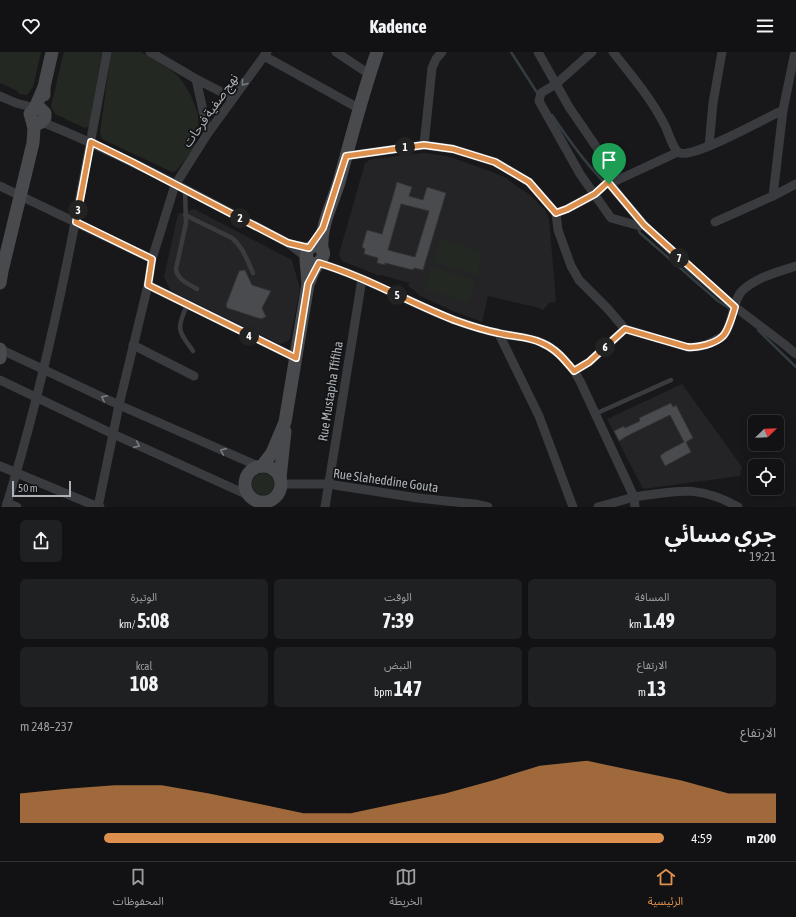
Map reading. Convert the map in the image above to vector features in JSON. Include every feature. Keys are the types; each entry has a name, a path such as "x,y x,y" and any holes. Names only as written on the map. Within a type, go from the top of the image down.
{"main road":[{"path":"1,276 33,143 34,129 52,52"},
{"path":"275,507 280,485 285,422 314,255 321,242 323,228 377,52"},
{"path":"0,349 0,358"},
{"path":"280,485 271,500 254,501 245,485 248,473 260,466 272,453 285,422"},
{"path":"260,466 273,469 280,485"}],"street":[{"path":"17,507 7,505 17,473 44,368 76,222 108,52"},
{"path":"150,52 196,79 233,98"},
{"path":"336,52 369,74"},
{"path":"424,145 432,68 436,58 442,52"},
{"path":"538,52 569,107 608,164 610,173 608,183"},
{"path":"592,52 556,84 541,93 539,101 580,174 611,218 640,226 644,225"},
{"path":"613,52 643,90 664,123 678,152"},
{"path":"709,146 713,103 722,52"},
{"path":"774,196 783,110 795,52"},
{"path":"266,54 360,108"},
{"name":"نهج صفية فرحات","path":"99,507 119,405 148,285 152,259 175,185 208,133 266,54"},
{"path":"196,79 208,133"},
{"path":"0,96 16,103 67,132 91,142 339,269 454,320 499,334 522,336 542,342 554,349 574,371 580,381 634,497 635,507"},
{"path":"556,213 567,209 595,194 608,183 678,152 687,153 709,146 783,110"},
{"path":"346,156 424,145 453,149 495,162 529,182 556,213 558,230 571,266 580,280 625,329 687,347 696,348 723,336 731,319 738,296 742,290 772,274 796,266"},
{"path":"608,183 644,225 735,307 796,354"},
{"path":"716,222 774,196 796,184"},
{"path":"0,186 152,259"},
{"name":"Rue Mustapha Tfifiha","path":"325,507 362,279"},
{"path":"148,285 296,358"},
{"path":"574,371 589,362 625,329"},
{"path":"499,334 539,416 573,507"},
{"path":"133,345 194,376"},
{"path":"0,349 44,368 119,405 260,466"},
{"path":"0,380 254,501"},
{"path":"0,466 99,507"},
{"name":"Rue Slaheddine Gouta","path":"280,485 328,484 419,503 475,504 488,507"},
{"path":"598,507 634,497 681,490 711,494 738,507"}],"lane":[{"path":"185,190 186,223 176,269 180,279 197,290"},
{"path":"185,215 232,238 238,243 243,249 253,272"},
{"path":"187,305 180,322 181,334 193,351"},
{"path":"595,414 671,380"}],"shaded area":[{"path":"0,52 41,52 33,87 27,95 19,94 18,91 0,83"},
{"path":"64,52 102,52 89,126 85,128 55,114 51,106"},
{"path":"111,52 141,52 177,75 191,96 198,114 199,131 194,148 176,171 172,172 102,139 100,133"},
{"path":"424,153 447,156 506,178 529,194 545,210 549,219 556,300 554,303 550,302 543,310 488,296 482,322 420,296 408,286 409,283 381,275 380,276 342,261 339,254 365,163 371,159"},
{"path":"194,209 292,260 300,289 290,339 286,342 279,344 171,291 164,277 178,214"},
{"path":"440,239 483,252 477,275 433,262"},
{"path":"432,267 475,280 469,302 425,290"},
{"path":"682,384 742,467 740,476 643,489 607,419"},
{"path":"263,473 267,474 273,480 273,488 267,494 263,495 259,494 253,488 252,484 253,480 259,474"}],"building":[{"path":"397,182 412,187 409,196 423,200 427,187 446,193 423,270 414,268 413,270 385,263 385,265 377,263 378,258 364,254 365,249 362,247 367,230 382,234","holes":["401,204 429,211 415,257 388,250"]},
{"path":"245,270 252,285 271,291 262,308 266,317 261,319 227,308 226,305 239,271"},
{"path":"671,403 673,407 676,405 693,438 686,442 691,452 665,466 660,456 684,442 670,415 619,441 614,431 640,421 639,418"}],"waterway":[{"path":"511,52 538,94"},
{"path":"552,115 577,150 605,183"},
{"path":"638,228 640,233 718,301 732,310"},
{"path":"758,330 796,367"}],"route":[{"path":"91,142 288,243 309,248 323,228 338,186 346,156 424,145 453,149 495,162 529,182 556,213 567,209 595,194 608,182 609,184 644,225 735,307 723,336 696,348 687,347 625,329 589,362 574,371 554,349 542,342 522,336 499,334 454,320 339,269 319,263 308,284 296,358 148,285 152,259 76,222 91,142"}]}
